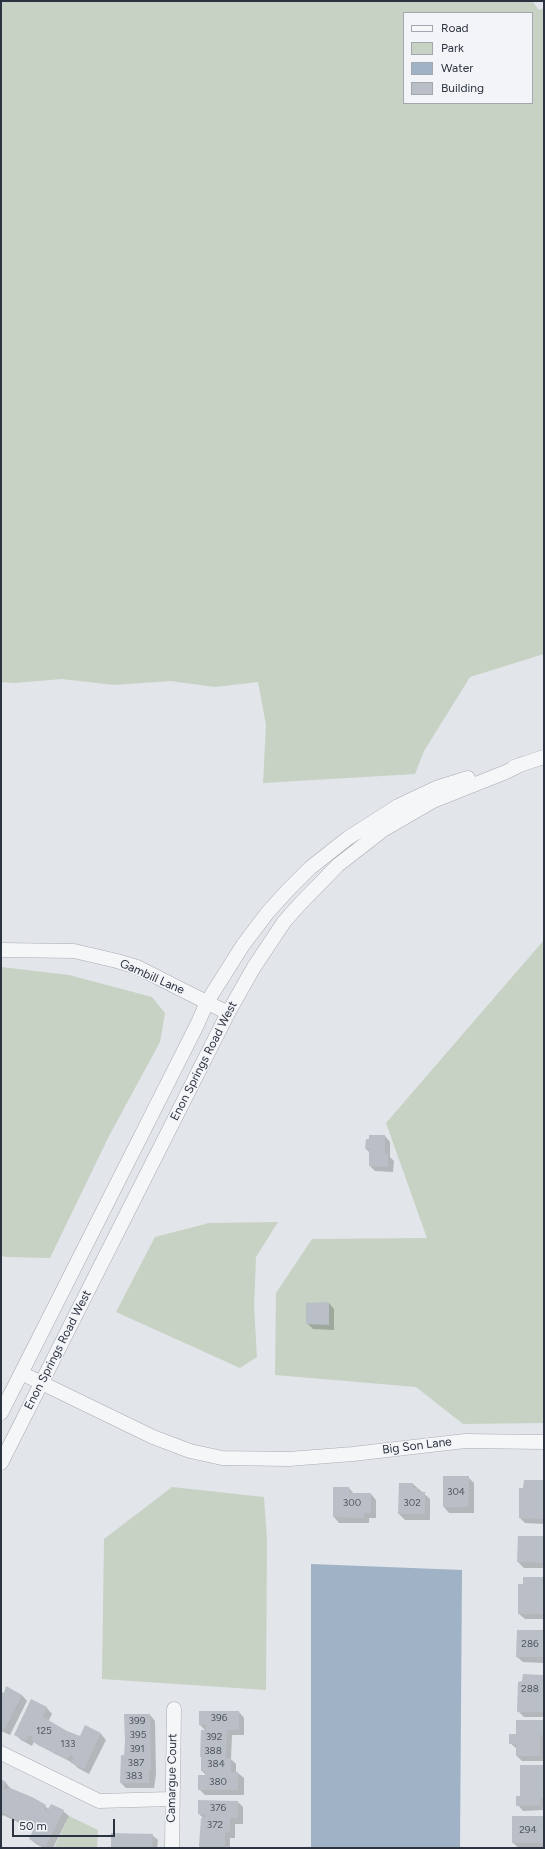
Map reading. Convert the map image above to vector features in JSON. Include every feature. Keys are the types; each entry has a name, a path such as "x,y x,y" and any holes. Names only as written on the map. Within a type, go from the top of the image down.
{"street":[{"path":"1,1412 197,1025 206,1002 243,945 268,912 310,868 348,838 398,806 426,792 454,782 544,757"},
{"name":"Enon Springs Road West","path":"1,1463 228,1014 254,968 284,922 338,866 383,830 416,809 522,764"},
{"name":"Gambill Lane","path":"1,950 74,951 98,956 137,967 228,1014"},
{"name":"Big Son Lane","path":"21,1373 153,1437 190,1451 222,1458 290,1459 354,1454 465,1441 544,1442"},
{"name":"Camargue Court","path":"172,1848 171,1799 174,1709"},
{"path":"1,1753 99,1801 171,1799"}],"green space":[{"path":"1,1 532,1 539,10 544,8 544,654 470,677 424,751 415,774 263,783 266,725 258,682 215,687 170,681 114,685 62,679 15,683 1,682"},
{"path":"544,940 544,1423 463,1424 416,1387 275,1375 276,1293 312,1239 427,1238 386,1123"},
{"path":"1,967 69,975 152,997 165,1013 160,1042 109,1136 50,1258 1,1256"},
{"path":"278,1222 256,1257 254,1306 257,1357 240,1368 116,1312 155,1237 209,1223"},
{"path":"172,1487 264,1497 267,1539 266,1690 102,1679 104,1539"},
{"path":"69,1816 98,1830 97,1848 54,1848"}],"water":[{"path":"311,1564 462,1570 460,1848 311,1848"}],"building":[{"path":"369,1135 385,1135 385,1154 388,1154 388,1167 369,1166 369,1149 365,1149 366,1139 369,1139"},
{"path":"329,1302 329,1325 306,1324 306,1303"},
{"path":"443,1476 469,1476 468,1507 443,1507"},
{"path":"524,1480 544,1480 544,1519 519,1518 519,1488 523,1488"},
{"path":"399,1483 413,1483 413,1488 418,1488 418,1492 425,1492 425,1514 398,1514"},
{"path":"333,1487 349,1487 349,1493 371,1493 371,1513 364,1513 364,1518 333,1517"},
{"path":"518,1536 544,1536 544,1563 517,1562"},
{"path":"523,1577 543,1577 544,1614 518,1614 518,1584 523,1584"},
{"path":"517,1630 544,1630 544,1657 516,1657"},
{"path":"523,1674 543,1675 544,1712 517,1712 518,1682 522,1681"},
{"path":"6,1686 22,1695 4,1730 1,1728 1,1692 4,1693"},
{"path":"31,1699 47,1707 43,1717 67,1731 80,1736 85,1725 101,1733 84,1769 71,1763 74,1757 70,1755 68,1759 55,1754 31,1740 33,1737 29,1735 26,1741 14,1735"},
{"path":"199,1711 239,1711 239,1730 227,1730 226,1758 231,1758 231,1772 238,1772 238,1790 198,1790 198,1775 205,1775 205,1771 201,1771 201,1730 206,1730 206,1725 199,1725"},
{"path":"124,1714 150,1714 151,1770 149,1770 149,1783 120,1783 121,1755 124,1755 125,1742"},
{"path":"516,1720 544,1720 544,1735 540,1735 540,1756 516,1756 516,1744 509,1744 509,1734 516,1734"},
{"path":"520,1765 544,1765 544,1798 540,1798 540,1805 516,1806 516,1796 520,1796"},
{"path":"1,1779 6,1782 3,1789 6,1790 8,1787 34,1798 46,1805 44,1809 47,1811 51,1804 64,1810 45,1847 29,1839 34,1828 1,1812"},
{"path":"198,1800 238,1801 238,1818 230,1818 230,1832 225,1832 225,1846 230,1846 230,1848 200,1848 201,1818 205,1818 205,1814 198,1814"},
{"path":"512,1816 543,1816 543,1843 512,1843"},
{"path":"111,1833 153,1834 152,1848 111,1848"}]}
